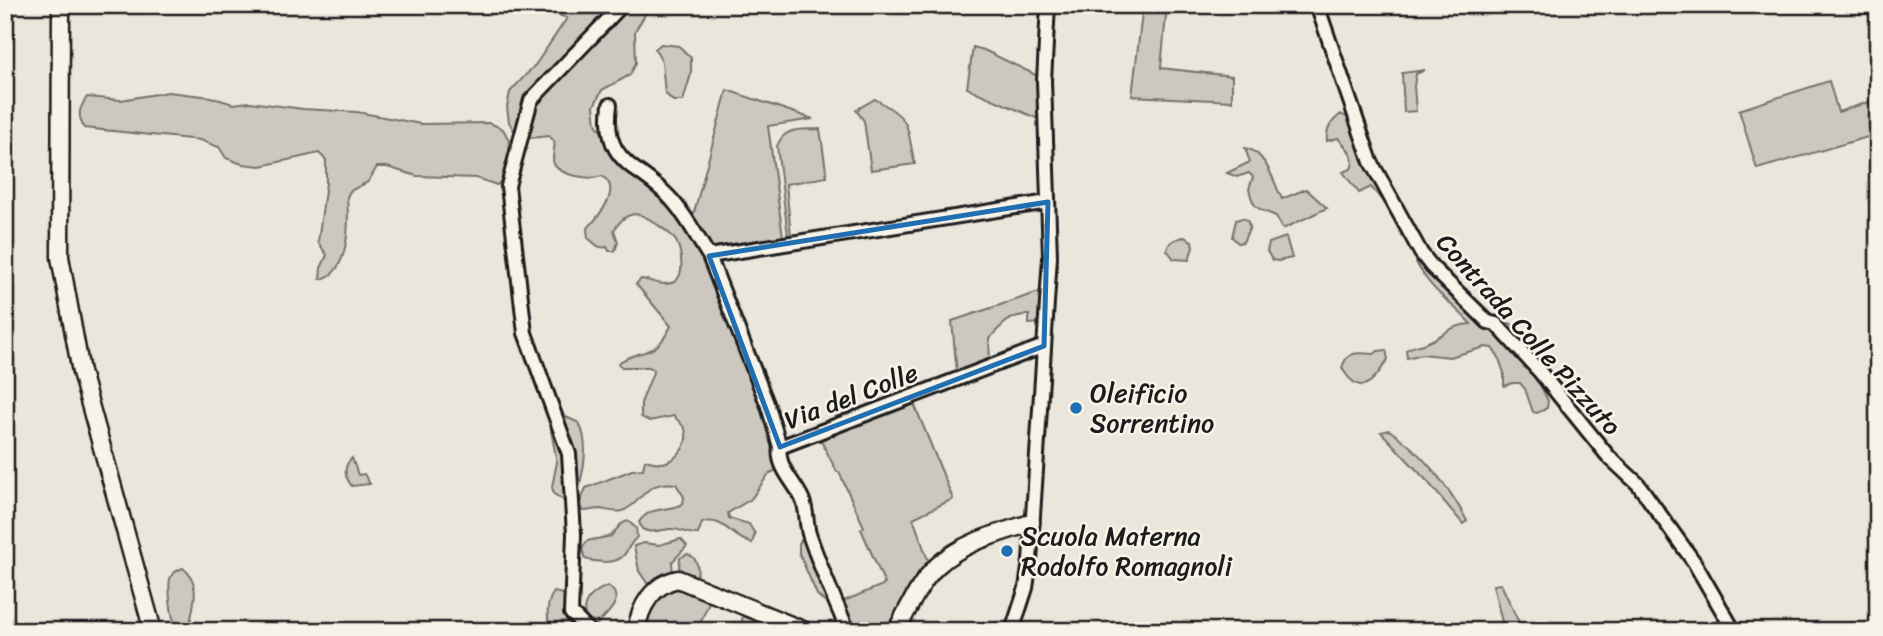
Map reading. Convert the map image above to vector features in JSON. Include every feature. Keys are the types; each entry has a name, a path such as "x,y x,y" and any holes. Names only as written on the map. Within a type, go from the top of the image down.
{"street":[{"path":"61,5 60,257 81,372 153,631"},
{"path":"589,631 571,613 574,534 569,454 525,333 508,186 531,100 622,5"},
{"path":"1012,631 1026,588 1050,257 1044,81 1048,5"},
{"name":"Contrada Colle Pizzuto","path":"1317,5 1371,162 1421,253 1478,313 1488,322 1496,324 1547,380 1608,456 1638,484 1694,562 1734,631"},
{"path":"610,105 608,120 617,151 626,164 657,184 684,214 709,256 768,405 780,447"},
{"path":"709,256 1048,202"},
{"name":"Via del Colle","path":"848,631 808,530 803,501 784,469 780,447 1044,346"},
{"path":"896,631 937,566 972,543 1031,523"},
{"path":"636,631 638,619 648,598 667,581 678,579 805,631"}],"highlighted area":[{"path":"1048,202 1044,346 780,447 709,256"}],"shaded area":[{"path":"531,5 651,5 635,31 636,63 630,75 602,90 594,106 596,124 612,147 692,220 727,90 813,119 768,126 783,237 708,248 749,362 782,466 768,475 751,499 728,513 729,518 749,524 755,534 752,543 722,525 709,521 702,523 698,534 674,529 642,529 639,522 649,513 683,504 684,497 676,484 657,485 622,511 583,511 579,505 586,488 632,470 643,469 645,460 668,462 684,446 685,429 674,416 649,421 641,417 641,403 654,370 649,367 621,367 618,363 654,348 671,326 636,284 641,279 661,284 674,282 680,274 681,256 672,236 649,219 637,214 623,219 614,230 618,242 615,251 596,245 588,238 587,229 607,202 610,195 608,181 602,176 591,178 562,172 554,164 554,141 549,136 530,138 516,134 509,122 507,107 510,92 536,64 567,18"},
{"path":"1143,5 1167,5 1161,68 1232,76 1232,101 1132,96"},
{"path":"661,44 679,46 691,58 691,74 683,101 673,101 665,93 662,62 655,49"},
{"path":"973,47 1042,78 1043,121 967,88"},
{"path":"1425,70 1416,74 1416,111 1404,112 1402,73"},
{"path":"1829,81 1838,112 1878,99 1878,134 1757,169 1739,110"},
{"path":"168,92 211,97 233,104 250,102 357,112 421,124 490,123 503,129 509,140 507,175 497,185 476,178 417,176 387,167 377,167 368,182 350,191 347,197 346,245 342,257 330,275 320,279 321,268 327,255 318,242 326,183 326,160 319,153 261,166 242,164 226,158 219,147 200,140 84,128 80,119 82,105 87,97 121,100"},
{"path":"875,99 888,106 906,125 915,164 871,170 864,121 856,110"},
{"path":"1341,114 1346,117 1349,114 1394,214 1371,187 1359,193 1343,172 1351,169 1353,160 1350,152 1338,138 1327,141 1330,126"},
{"path":"820,129 827,177 786,184 791,236 788,236 777,146 789,132"},
{"path":"1245,148 1252,150 1264,161 1282,199 1306,189 1327,208 1283,229 1276,216 1258,208 1253,201 1249,189 1253,177 1249,173 1237,177 1227,173 1250,162"},
{"path":"1236,220 1247,220 1250,227 1243,242 1238,243 1232,237"},
{"path":"1184,237 1192,241 1189,260 1174,259 1167,250 1169,244"},
{"path":"1286,237 1292,258 1272,260 1267,251 1269,243"},
{"path":"1418,255 1501,325 1510,323 1521,331 1536,358 1537,378 1548,401 1547,408 1533,412 1525,389 1520,383 1504,386 1504,373 1492,348 1485,347 1450,357 1422,354 1407,358 1406,350 1409,348 1428,342 1458,326 1471,324 1428,281 1416,262"},
{"path":"1045,290 1041,323 1029,324 1029,315 1011,319 989,339 990,361 957,374 952,321"},
{"path":"1386,350 1388,359 1367,384 1355,383 1342,368 1350,355 1374,354"},
{"path":"913,401 953,499 913,518 929,563 908,591 886,631 850,631 839,603 885,584 861,529 864,527 839,472 819,437"},
{"path":"562,415 579,423 585,451 576,501 568,503 554,494 552,487 557,462 551,431 553,419"},
{"path":"1389,430 1412,448 1434,471 1467,521 1463,524 1381,432"},
{"path":"352,458 358,475 364,474 370,484 352,486 349,483 346,468"},
{"path":"628,521 636,528 637,537 624,555 605,562 585,559 582,549 587,541 611,536 621,524"},
{"path":"803,537 809,545 830,598 824,601 817,595 799,553 799,544"},
{"path":"681,539 687,546 672,562 673,575 649,586 639,571 634,546 644,543 659,545"},
{"path":"687,554 693,557 696,563 697,576 684,573 679,567 680,558"},
{"path":"183,568 192,580 194,600 190,623 175,623 170,602 170,579 175,572"},
{"path":"1501,584 1523,631 1484,631 1502,622 1493,585"},
{"path":"673,585 712,595 697,631 642,631 657,599"},
{"path":"608,586 616,596 615,601 613,607 596,625 585,615 584,609 595,593"},
{"path":"554,592 567,595 578,629 552,631 548,611"},
{"path":"743,608 794,631 746,631 742,623"}],"place":[{"name":"Oleificio Sorrentino","path":"1076,408"},
{"name":"Scuola Materna Rodolfo Romagnoli","path":"1007,551"}]}
